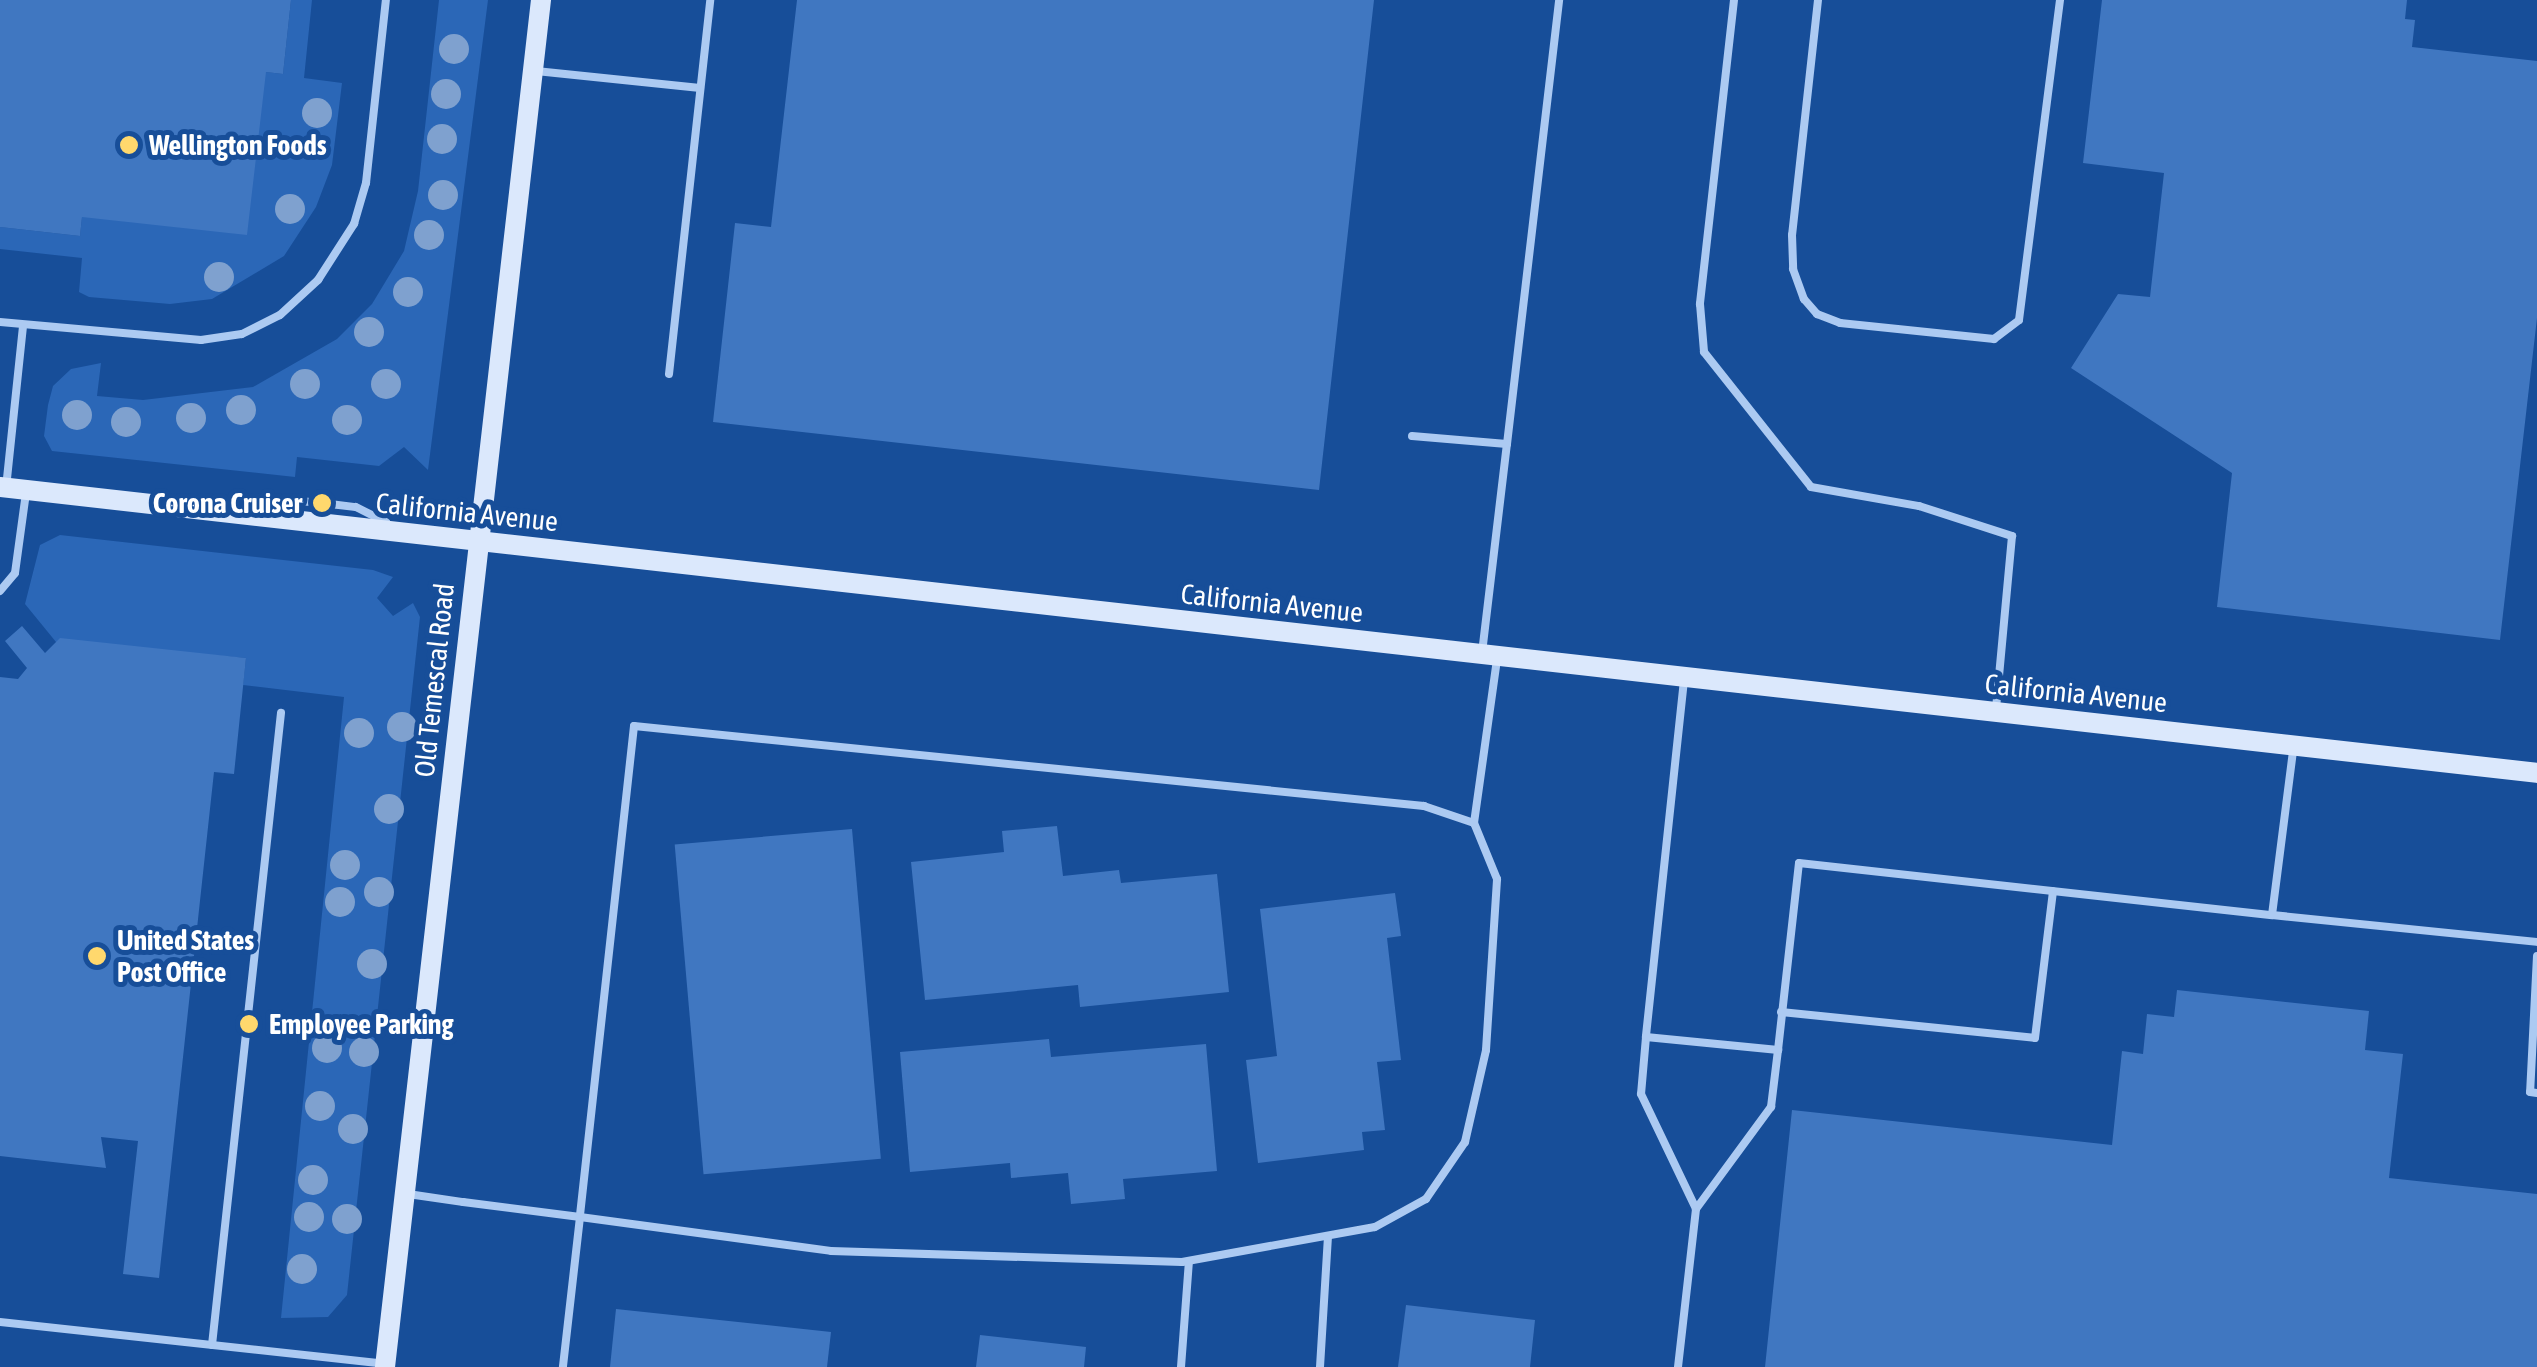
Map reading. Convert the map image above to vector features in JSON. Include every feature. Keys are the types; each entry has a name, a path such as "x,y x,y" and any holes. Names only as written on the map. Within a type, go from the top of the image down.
{"main road":[{"name":"Old Temescal Road","path":"385,1366 541,0"},
{"name":"California Avenue","path":"11,488 2537,773"}],"lane":[{"path":"0,322 200,340 242,334 280,314 318,280 354,224 366,184 386,0"},
{"path":"669,374 710,0"},
{"path":"404,1194 831,1251 1189,1261 1375,1227 1426,1200 1465,1142 1486,1050 1497,879 1474,823 1507,444 1559,0"},
{"path":"1734,0 1700,304 1704,352 1811,487 1919,506 2012,536 1996,712"},
{"path":"1818,0 1792,234 1793,269 1804,300 1817,314 1840,323 1994,340 2019,320 2060,0"},
{"path":"532,70 700,88"},
{"path":"0,591 15,573 11,488 23,325"},
{"path":"1412,436 1507,444"},
{"path":"1685,676 1641,1094 1696,1209"},
{"path":"212,1345 281,713"},
{"path":"563,1367 634,726 1424,806 1474,823"},
{"path":"2272,915 2294,745"},
{"path":"1678,1367 1696,1209 1771,1107 1800,863 2537,942"},
{"path":"1782,1012 2035,1038 2052,891"},
{"path":"2537,956 2530,1092 2537,1093"},
{"path":"1646,1036 1778,1050"},
{"path":"1320,1367 1328,1236"},
{"path":"1181,1367 1189,1261"},
{"path":"0,1322 385,1366"}],"shaded area":[{"path":"291,0 312,0 304,78 342,83 332,165 316,207 284,256 212,299 170,304 89,297 79,292 82,258 0,249 0,227 80,236 82,217 266,72 283,74"},
{"path":"439,0 488,0 428,470 404,447 379,466 297,457 295,477 52,451 44,436 48,405 53,386 71,369 101,363 97,396 143,400 253,387 337,339 372,304 404,251 418,191"},
{"path":"60,535 373,570 393,577 377,598 393,616 413,603 420,617 347,1295 328,1317 281,1318 344,697 243,685 246,658 56,642 25,604 40,545"}],"building":[{"name":"Wellington Foods","path":"0,0 291,0 283,74 266,72 247,235 82,217 80,236 0,227"},
{"path":"797,0 1374,0 1319,490 713,422 735,223 771,227"},
{"path":"2102,0 2407,0 2405,19 2415,20 2412,47 2537,61 2537,318 2500,640 2217,607 2232,473 2071,368 2118,294 2150,297 2164,173 2083,163"},
{"name":"United States Post Office","path":"22,626 45,653 60,638 246,658 234,774 214,772 159,1278 123,1274 138,1141 101,1137 106,1168 0,1156 0,677 18,679 27,668 5,641"},
{"path":"1057,826 1063,876 1119,870 1121,883 1217,874 1229,992 1080,1007 1078,985 925,1000 911,862 1004,852 1002,831"},
{"path":"852,829 881,1159 704,1174 675,845"},
{"path":"1395,893 1401,936 1387,938 1401,1060 1377,1062 1385,1130 1362,1132 1364,1150 1258,1163 1246,1060 1277,1056 1260,909"},
{"path":"2177,990 2369,1011 2365,1050 2403,1054 2389,1178 2537,1194 2537,1367 1765,1367 1792,1110 2112,1145 2122,1051 2143,1054 2147,1014 2174,1017"},
{"path":"1049,1039 1051,1057 1206,1044 1217,1171 1123,1179 1125,1199 1071,1204 1068,1173 1011,1178 1010,1163 910,1172 900,1052"},
{"path":"1406,1305 1535,1320 1530,1367 1398,1367"},
{"path":"616,1309 831,1332 827,1367 610,1367"},
{"path":"980,1335 1086,1347 1084,1367 976,1367"}],"place":[{"name":"Wellington Foods","path":"129,145"},
{"name":"Corona Cruiser","path":"322,503"},
{"name":"United States Post Office","path":"97,956"},
{"name":"Employee Parking","path":"249,1024"}]}
